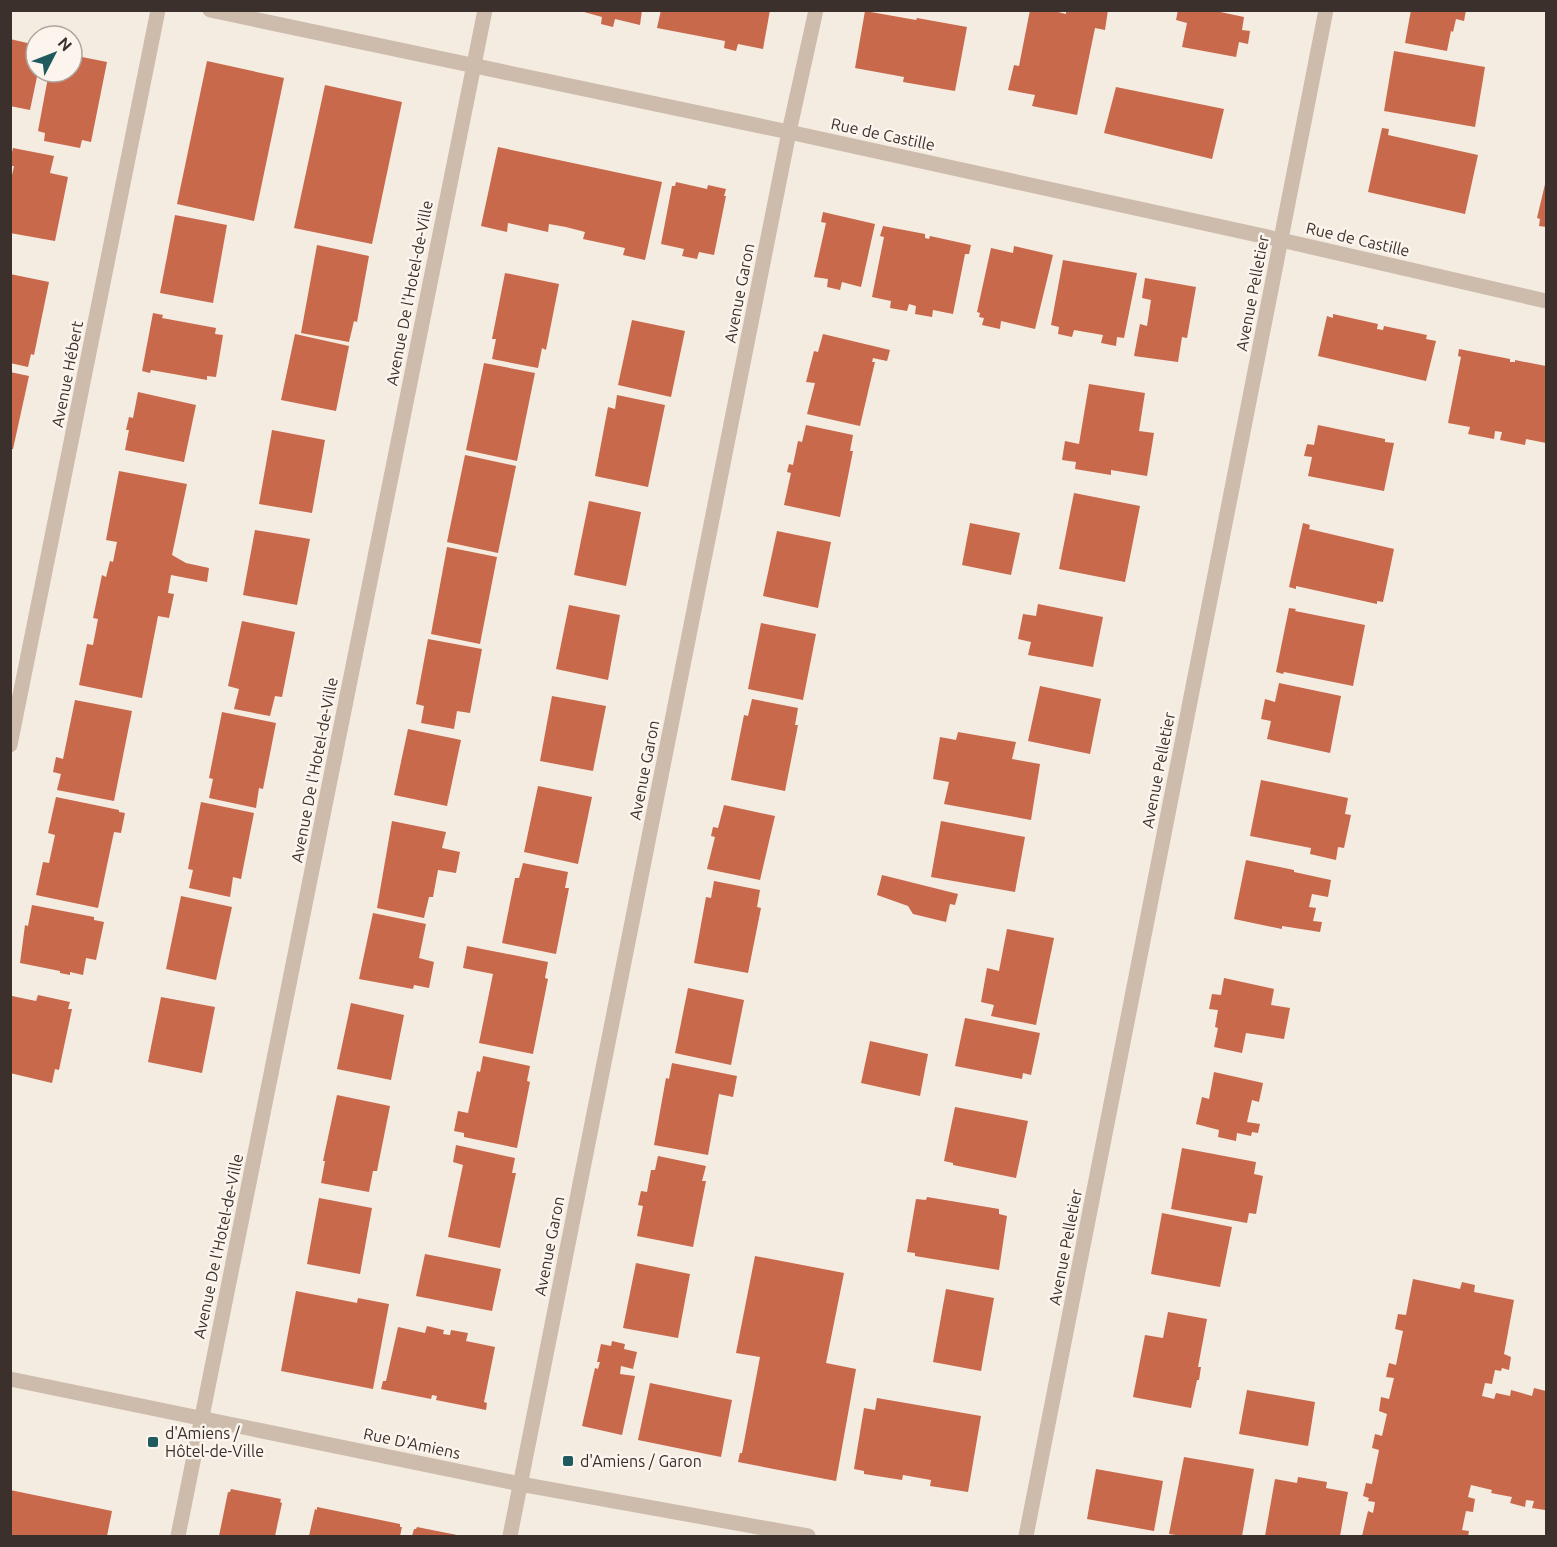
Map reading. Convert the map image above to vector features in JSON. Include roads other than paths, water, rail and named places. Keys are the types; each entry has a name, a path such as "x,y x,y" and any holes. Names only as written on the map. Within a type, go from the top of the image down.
{"street":[{"name":"Avenue Hébert","path":"10,745 158,10"},
{"name":"Rue de Castille","path":"210,10 789,132 1546,301"},
{"name":"Avenue De l'Hotel-de-Ville","path":"178,1536 485,10"},
{"name":"Avenue Garon","path":"510,1536 789,132 816,10"},
{"name":"Avenue Pelletier","path":"1026,1536 1326,10"},
{"name":"Rue D'Amiens","path":"10,1379 520,1484 808,1536"}],"place":[{"name":"d'Amiens / Hôtel-de-Ville","path":"153,1442"},
{"name":"d'Amiens / Garon","path":"568,1461"}]}
